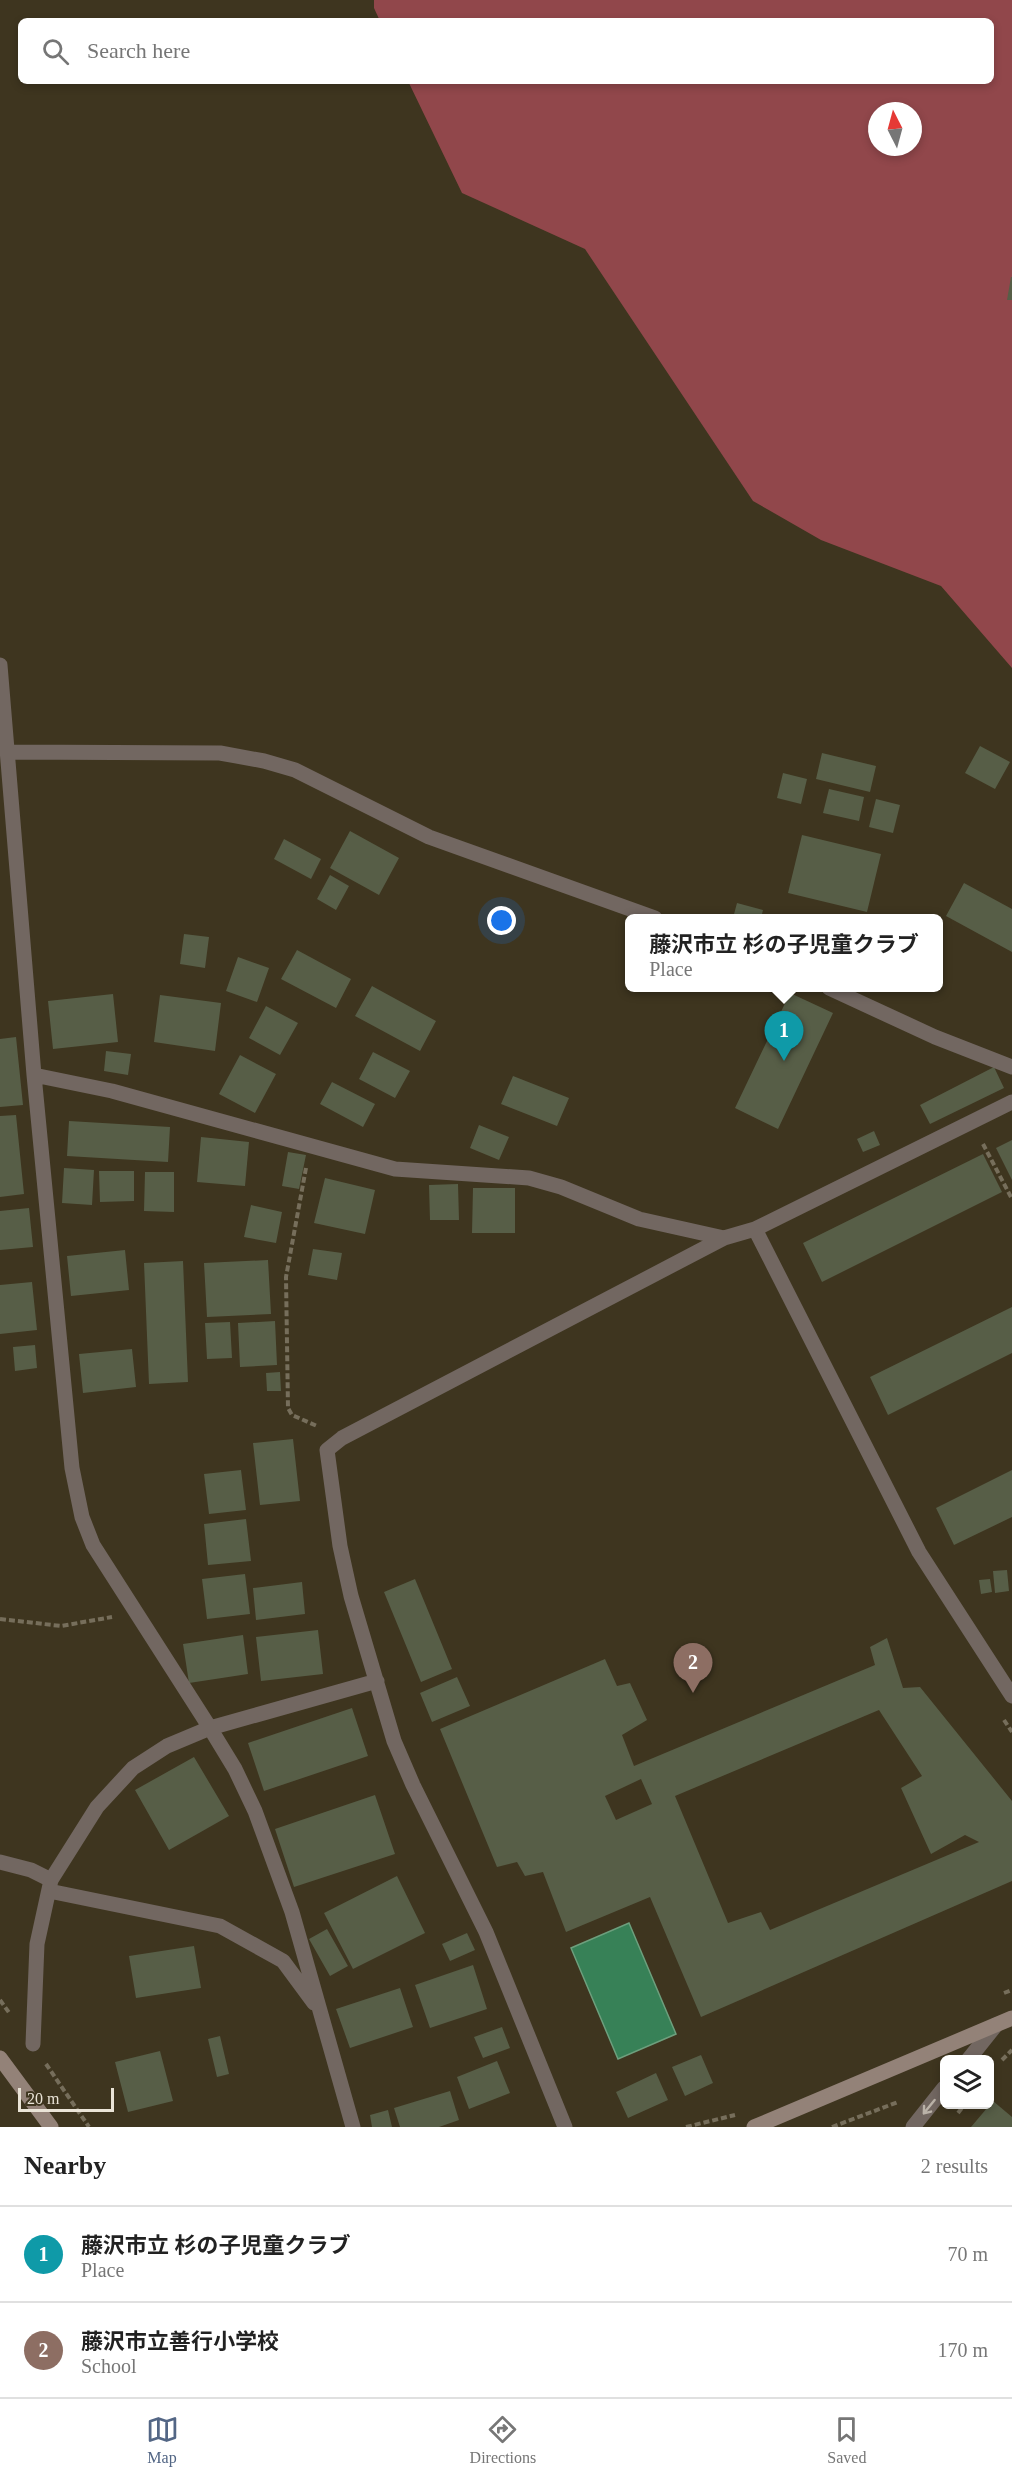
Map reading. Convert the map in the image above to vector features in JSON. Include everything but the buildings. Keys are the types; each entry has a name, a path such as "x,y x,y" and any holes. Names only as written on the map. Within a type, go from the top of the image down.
{"street":[{"path":"0,665 34,1075 72,1468 82,1517 93,1545 235,1769 255,1811 292,1912 353,2127"},
{"path":"5,745 220,753 264,761 295,770 429,837 645,914"},
{"path":"840,992 935,1037 1012,1067"},
{"path":"34,1075 112,1091 395,1169 529,1178 561,1187 639,1219 724,1238"},
{"path":"565,2127 486,1932 412,1785 394,1741 351,1596 339,1546 327,1450 342,1438 724,1238 755,1229 1012,1102"},
{"path":"755,1229 919,1552 1012,1696"},
{"path":"33,2044 37,1944 50,1885 97,1807 133,1768 167,1746 210,1728 377,1681"},
{"path":"0,1862 31,1870 50,1885 220,1926 283,1961 319,2010"},
{"path":"754,2127 1012,2018"},
{"path":"972,2055 996,2025"},
{"path":"0,2058 51,2127"},
{"path":"913,2127 940,2094"}],"path":[{"path":"971,1122 1012,1200"},
{"path":"311,1146 286,1277 288,1408 292,1415 342,1438"},
{"path":"0,1619 61,1626 110,1618 133,1608"},
{"path":"832,2127 898,2102"}],"shaded area":[{"path":"374,0 1012,0 1012,668 941,586 821,540 753,501 585,249 462,193 409,84 994,84 994,18 379,18 374,8"},
{"path":"629,1923 676,2034 618,2059 571,1948"}],"place":[{"name":"藤沢市立 杉の子児童クラブ","path":"784,1061"},
{"name":"藤沢市立善行小学校","path":"693,1693"}]}
